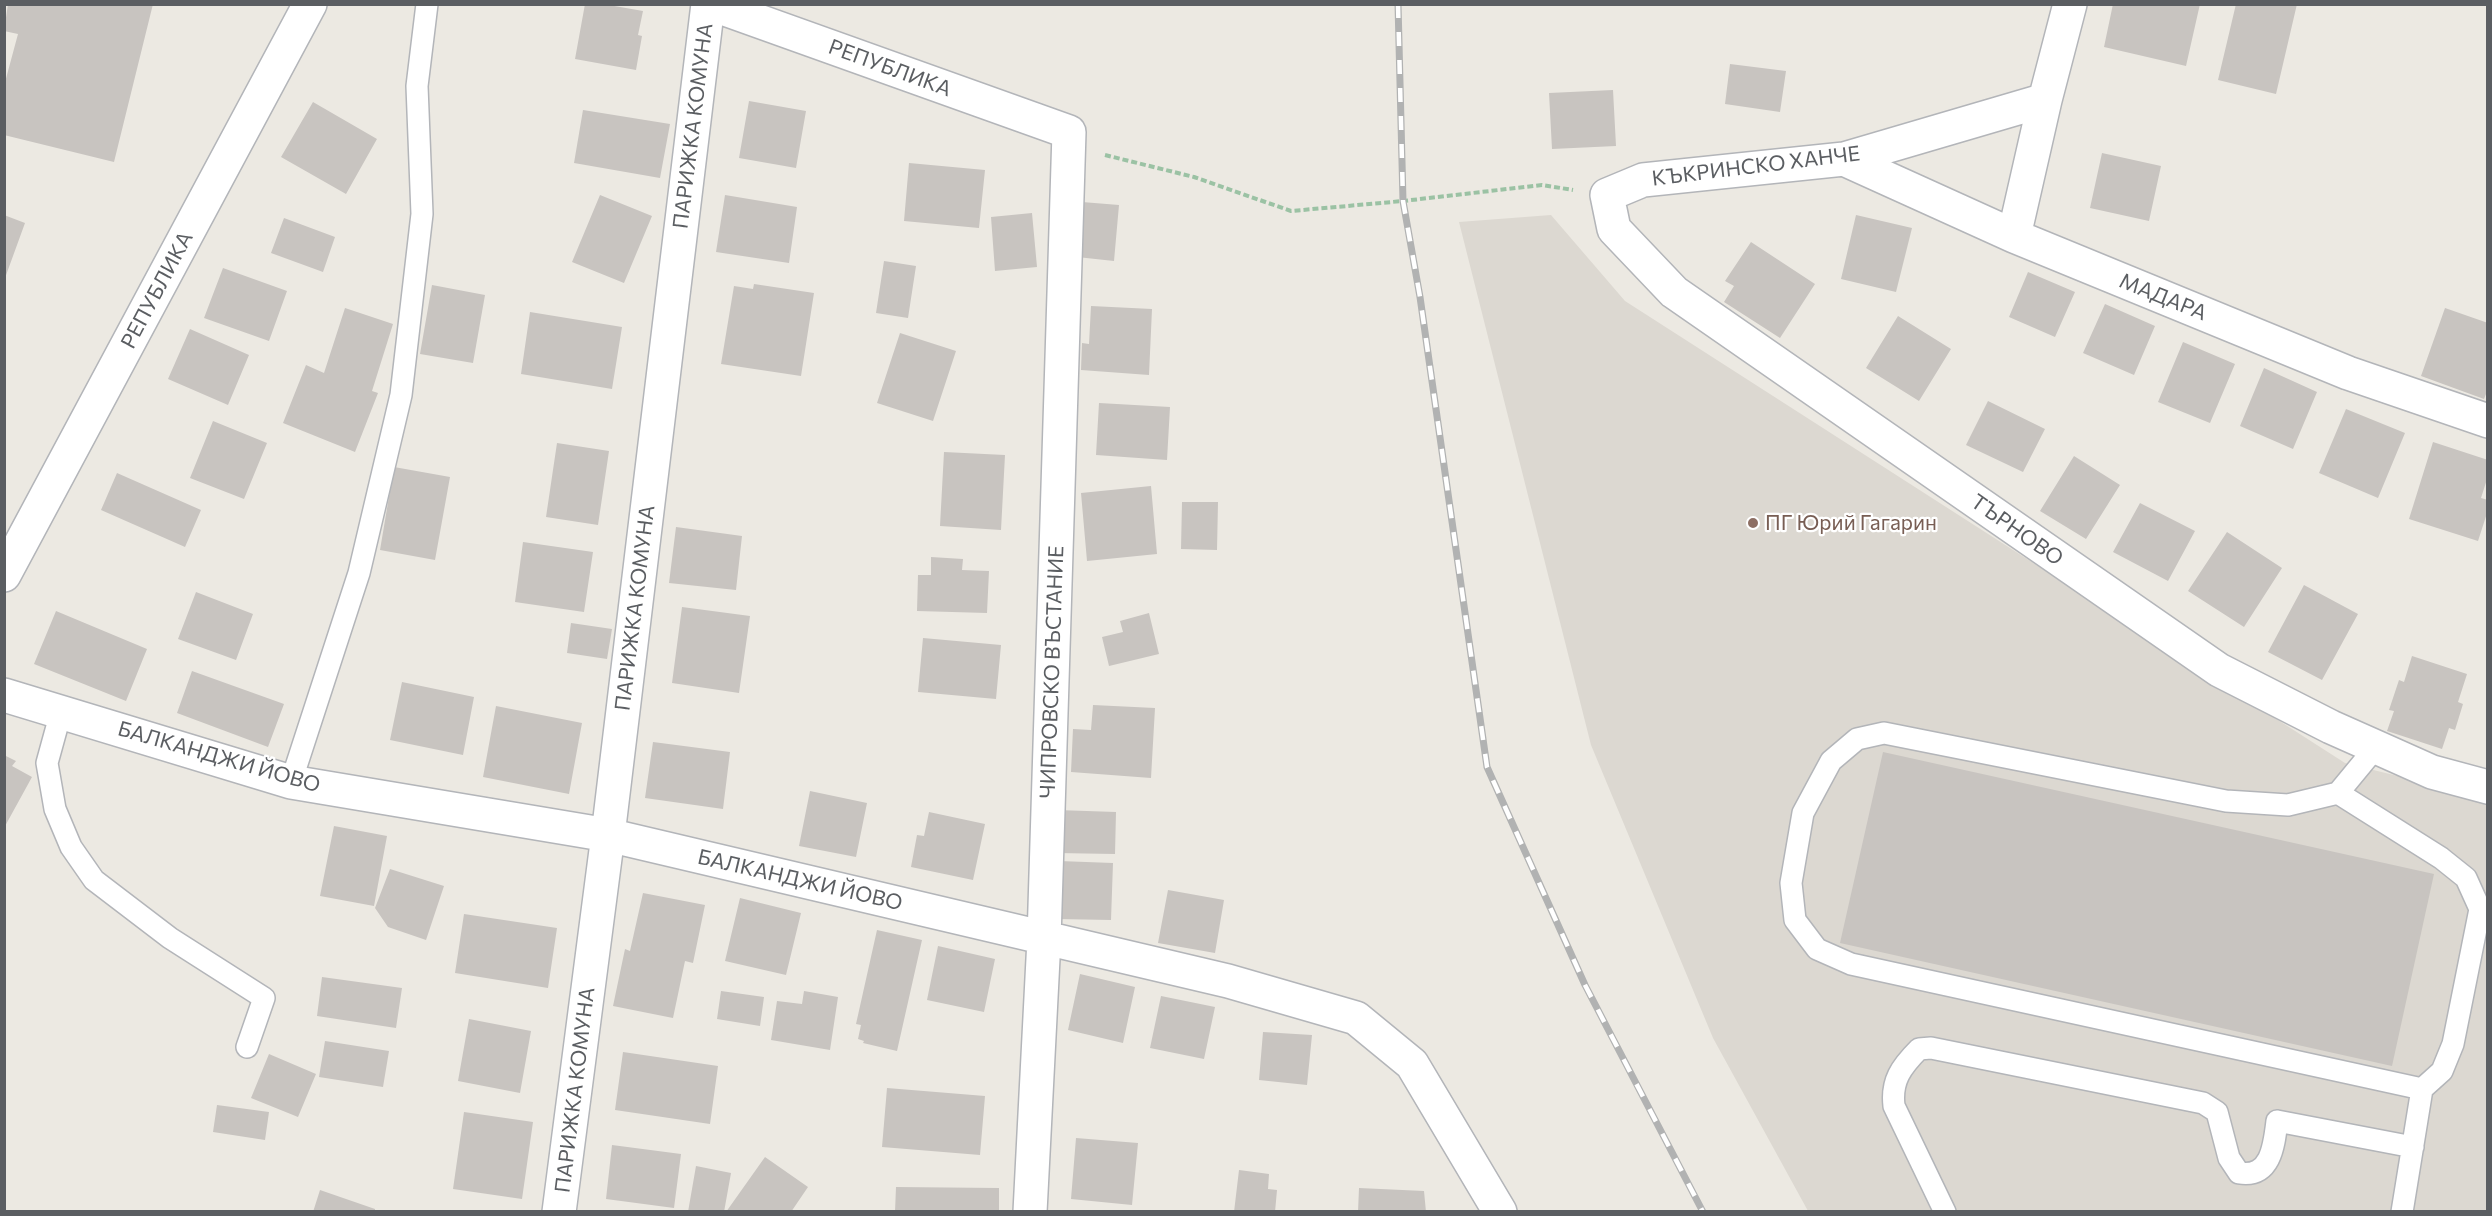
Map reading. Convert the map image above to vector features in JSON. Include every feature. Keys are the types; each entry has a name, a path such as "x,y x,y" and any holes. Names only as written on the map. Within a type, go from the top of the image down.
{"street":[{"name":"РЕПУБЛИКА","path":"4,575 310,4"},
{"name":"РЕПУБЛИКА","path":"709,4 1069,132"},
{"name":"ПАРИЖКА КОМУНА","path":"559,1212 608,835 709,4"},
{"path":"2013,236 2070,4"},
{"name":"КЪКРИНСКО ХАНЧЕ","path":"1607,195 1643,180 1844,159 2045,100"},
{"name":"ЧИПРОВСКО ВЪСТАНИЕ","path":"1030,1212 1044,939 1069,132"},
{"name":"МАДАРА","path":"1844,159 2013,236 2348,372 2487,420"},
{"name":"ТЪРНОВО","path":"1607,195 1614,229 1674,292 2219,670 2331,727 2432,772 2487,787"},
{"name":"БАЛКАНДЖИ ЙОВО","path":"4,695 291,782 608,835 1228,981 1356,1018 1412,1064 1500,1212"}],"lane":[{"path":"291,782 359,573 401,395 422,214 417,86 427,4"},
{"path":"61,712 47,763 55,809 71,847 94,880 170,938 264,998 248,1047"},
{"path":"2376,747 2338,793 2288,805 2226,801 1884,733 1857,739 1830,761 1803,813 1791,883 1795,920 1817,949 1851,964 2422,1089"},
{"path":"2338,793 2441,858 2466,878 2480,909 2453,1044 2442,1071 2422,1089 2402,1212"},
{"path":"1945,1212 1894,1106 1892,1089 1899,1073 1919,1049 1931,1048 2203,1103 2217,1112 2229,1158 2239,1173 2251,1175 2259,1171 2271,1156 2277,1121 2413,1147"}],"path":[{"path":"1069,132 1108,158 1194,177 1291,211 1542,185 1607,195"}],"shaded area":[{"name":"ПГ Юрий Гагарин","path":"1551,215 1625,301 2345,763 2487,798 2487,1211 1808,1211 1713,1038 1591,745 1459,222"}],"building":[{"path":"8,4 153,4 114,162 4,135 4,86 18,34 4,31"},
{"path":"585,4 603,4 643,11 638,35 642,36 636,70 575,59"},
{"path":"2113,4 2200,4 2186,66 2104,47"},
{"path":"2236,4 2297,4 2276,94 2218,80"},
{"path":"1730,64 1786,71 1780,112 1725,104"},
{"path":"1613,90 1616,146 1552,149 1549,93"},
{"path":"749,101 806,111 796,168 739,158"},
{"path":"313,102 377,139 346,194 281,157"},
{"path":"583,110 670,124 660,178 574,163"},
{"path":"2102,153 2161,166 2149,221 2090,208"},
{"path":"909,163 985,170 979,228 904,221"},
{"path":"600,195 652,216 624,283 572,262"},
{"path":"725,195 797,207 789,263 716,252"},
{"path":"1082,202 1119,205 1114,261 1077,257"},
{"path":"1032,213 1037,267 995,271 991,217"},
{"path":"4,215 25,223 5,278 4,278"},
{"path":"1856,215 1912,228 1896,292 1841,279"},
{"path":"284,218 335,237 323,272 271,253"},
{"path":"1751,242 1815,284 1780,338 1724,302 1734,286 1725,281"},
{"path":"884,261 916,266 908,318 876,313"},
{"path":"223,268 287,291 269,341 204,318"},
{"path":"2028,272 2075,292 2055,337 2009,317"},
{"path":"754,284 814,293 801,376 721,364 734,286 753,289"},
{"path":"432,285 485,295 473,363 420,354"},
{"path":"2105,304 2155,326 2134,375 2083,353"},
{"path":"1091,306 1152,309 1149,375 1081,370 1082,343 1089,344"},
{"path":"345,308 393,324 372,391 378,393 355,452 283,423 306,365 324,373"},
{"path":"2445,308 2488,323 2488,389 2484,399 2421,376"},
{"path":"530,312 622,327 612,389 521,374"},
{"path":"1898,316 1951,349 1919,401 1866,368"},
{"path":"190,329 249,355 228,405 168,379"},
{"path":"900,333 956,351 933,421 877,403"},
{"path":"2183,342 2235,364 2210,423 2158,402"},
{"path":"2264,368 2317,392 2293,449 2240,426"},
{"path":"1988,401 2045,429 2023,472 1966,445"},
{"path":"1099,403 1170,407 1167,460 1096,455"},
{"path":"2346,409 2405,433 2378,498 2319,473"},
{"path":"213,421 267,443 244,499 190,478"},
{"path":"2433,442 2488,460 2488,476 2481,498 2488,500 2488,510 2478,541 2409,519"},
{"path":"557,443 609,451 598,525 546,517"},
{"path":"944,452 1005,455 1001,530 940,526"},
{"path":"2074,456 2120,485 2086,539 2040,511"},
{"path":"394,467 450,477 435,560 380,550"},
{"path":"117,473 201,510 185,547 101,510"},
{"path":"1151,486 1157,554 1087,561 1081,493"},
{"path":"1182,502 1218,502 1217,550 1181,549"},
{"path":"2140,503 2195,531 2168,581 2113,552"},
{"path":"676,527 742,536 736,590 669,583"},
{"path":"2227,532 2282,568 2244,627 2188,591"},
{"path":"523,542 593,552 584,612 515,602"},
{"path":"931,557 963,559 962,570 989,571 987,613 917,611 918,575 931,575"},
{"path":"2304,585 2358,614 2322,680 2268,652"},
{"path":"196,592 253,614 236,660 178,639"},
{"path":"682,607 750,616 739,693 672,683"},
{"path":"56,611 147,649 126,701 34,664"},
{"path":"1149,613 1159,654 1109,666 1102,637 1123,632 1120,621"},
{"path":"571,623 612,629 607,659 567,653"},
{"path":"923,638 1001,645 996,699 918,692"},
{"path":"2412,656 2467,674 2458,702 2463,704 2455,730 2449,728 2442,749 2387,731 2394,711 2389,710 2399,680 2404,682"},
{"path":"192,671 284,704 268,747 177,713"},
{"path":"402,682 474,697 463,755 390,740"},
{"path":"1093,705 1155,708 1151,778 1071,772 1073,729 1091,730"},
{"path":"496,706 582,723 569,794 483,777"},
{"path":"653,742 730,752 723,809 645,798"},
{"path":"1883,752 2434,874 2392,1066 1840,943"},
{"path":"4,755 16,761 12,766 32,777 4,828"},
{"path":"810,791 867,803 856,857 799,846"},
{"path":"1057,810 1116,812 1115,854 1056,853"},
{"path":"929,812 985,824 973,880 911,867 917,835 924,836"},
{"path":"334,826 387,836 374,906 320,896"},
{"path":"1059,861 1113,863 1111,920 1057,919"},
{"path":"390,869 444,886 426,940 388,927 375,908"},
{"path":"1168,890 1224,900 1215,953 1158,943"},
{"path":"643,893 705,905 693,963 685,961 673,1018 613,1006 625,949 630,951"},
{"path":"740,898 801,913 786,975 725,961"},
{"path":"464,914 557,928 548,988 455,973"},
{"path":"877,930 922,940 897,1051 863,1043 864,1041 858,1039 861,1025 856,1024"},
{"path":"938,946 995,959 984,1012 927,1000"},
{"path":"1080,974 1135,987 1123,1043 1068,1030"},
{"path":"322,977 402,988 396,1028 317,1016"},
{"path":"721,991 764,997 760,1026 717,1019"},
{"path":"804,991 838,997 830,1050 771,1040 777,1001 802,1004"},
{"path":"1161,996 1215,1007 1204,1059 1150,1048"},
{"path":"469,1019 531,1031 520,1093 458,1081"},
{"path":"1263,1032 1312,1035 1307,1085 1259,1080"},
{"path":"325,1041 389,1051 383,1087 319,1077"},
{"path":"623,1052 718,1066 710,1124 615,1110"},
{"path":"269,1054 316,1074 298,1117 251,1098"},
{"path":"887,1088 985,1096 980,1155 882,1147"},
{"path":"217,1105 269,1112 265,1140 213,1132"},
{"path":"464,1112 533,1122 522,1199 453,1189"},
{"path":"1076,1138 1138,1143 1132,1205 1071,1199"},
{"path":"612,1145 681,1154 674,1208 606,1199"},
{"path":"765,1157 808,1187 791,1212 726,1212"},
{"path":"696,1166 731,1173 724,1212 688,1212"},
{"path":"1239,1170 1269,1174 1268,1189 1277,1190 1275,1212 1234,1212"},
{"path":"896,1187 999,1188 999,1212 895,1212"},
{"path":"1359,1188 1424,1191 1426,1212 1358,1212"},
{"path":"320,1190 375,1209 375,1212 313,1212"}],"railway":[{"path":"1398,4 1403,201 1420,297 1487,767 1585,985 1703,1212"}],"place":[{"name":"ПГ Юрий Гагарин","path":"1753,523"}]}
